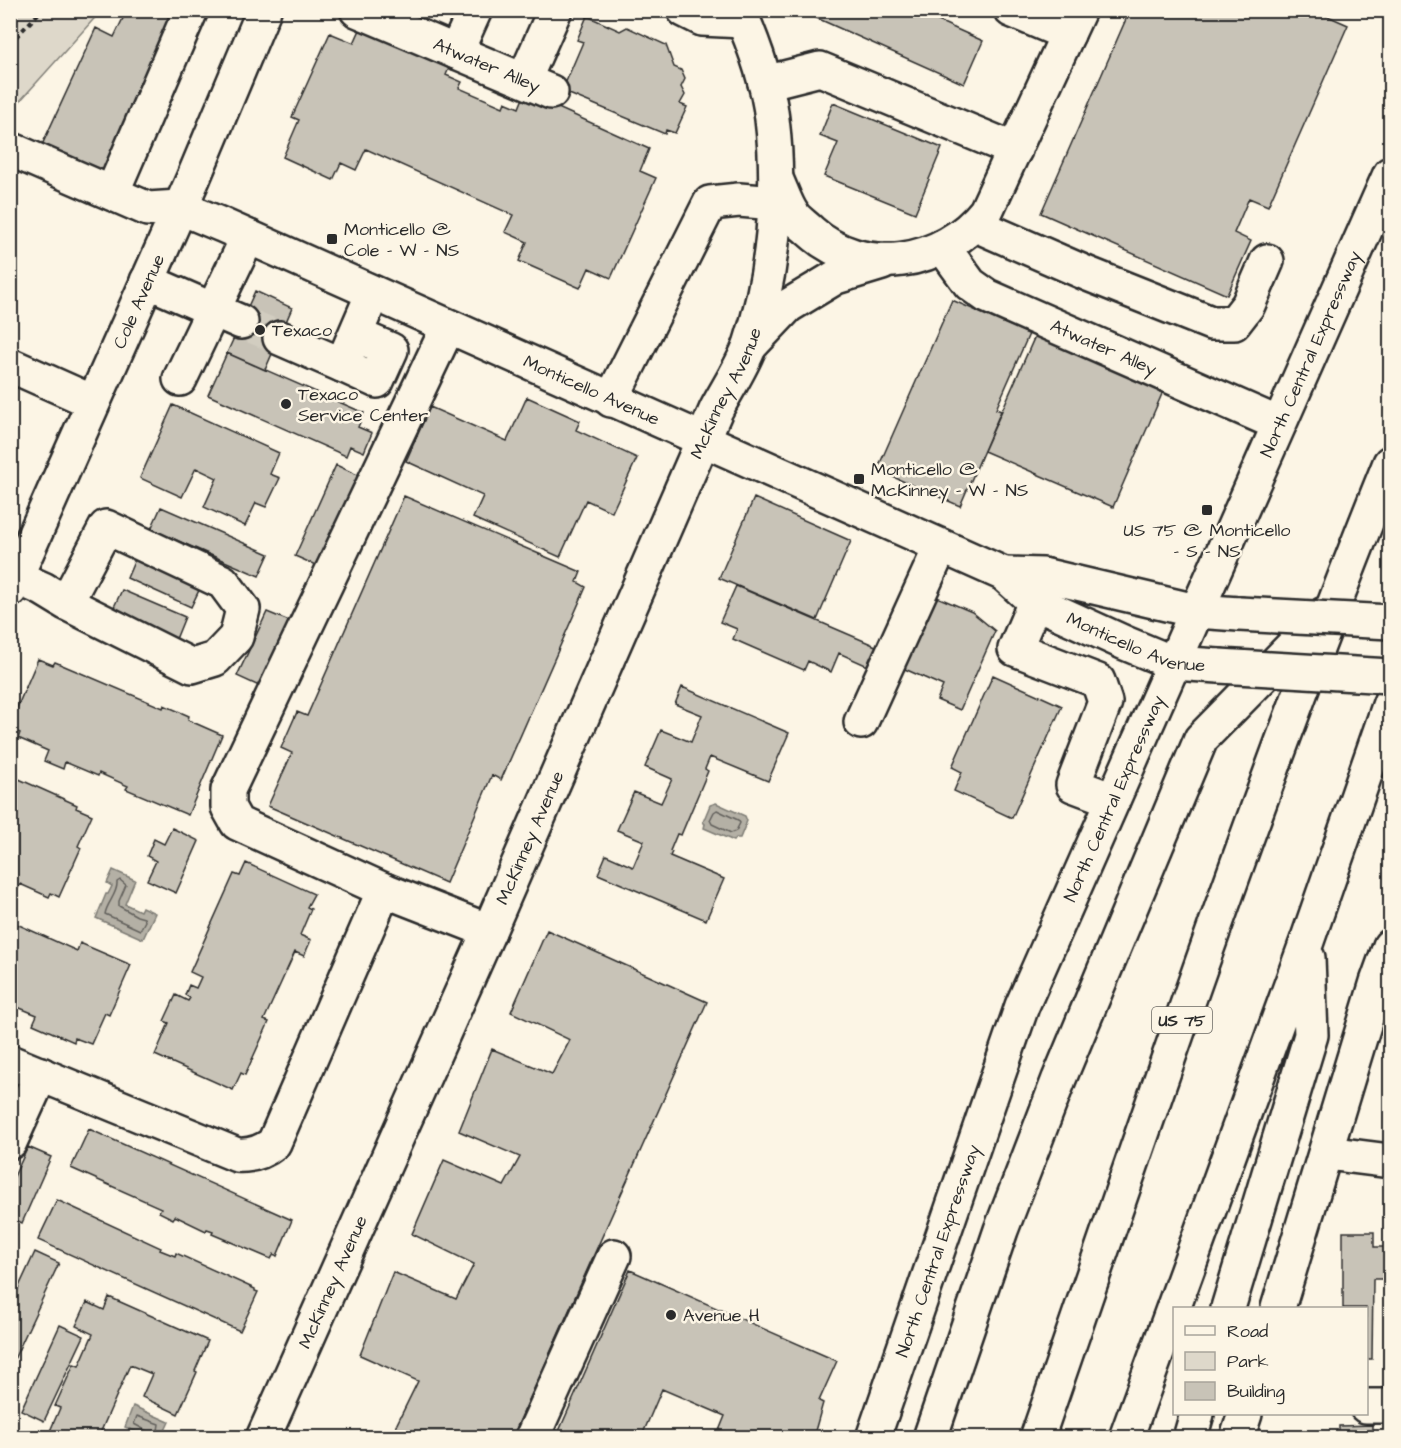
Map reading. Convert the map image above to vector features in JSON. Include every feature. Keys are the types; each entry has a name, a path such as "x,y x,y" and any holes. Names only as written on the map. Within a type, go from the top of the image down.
{"main road":[{"path":"112,194 192,10"},
{"name":"Cole Avenue","path":"13,584 264,10"},
{"name":"Atwater Alley","path":"357,10 538,86 555,10"},
{"path":"456,52 475,10"},
{"path":"684,10 702,19 741,16 765,83 772,118 775,205"},
{"path":"750,346 788,306 836,277 890,261 926,255 943,248 976,225 986,211 1073,22 1011,10"},
{"path":"765,83 820,69 1015,150"},
{"path":"10,149 148,209 179,207"},
{"name":"North Central Expressway","path":"873,1437 1022,1006 1390,174"},
{"path":"611,400 710,203 739,200 775,205 793,215 820,240 853,257 890,261"},
{"name":"McKinney Avenue","path":"263,1437 489,931 716,410 750,346 766,279 775,205"},
{"name":"Monticello Avenue","path":"179,207 1004,574 1035,602 1173,663 1390,676"},
{"path":"976,225 1088,274 1211,323 1234,323 1248,305 1267,261"},
{"path":"180,379 227,316 248,237"},
{"name":"Atwater Alley","path":"943,248 970,284 987,296 1279,424"},
{"path":"147,281 227,316"},
{"path":"280,338 342,364 373,293"},
{"path":"448,327 228,790 228,807 237,823 384,890 489,931"},
{"path":"11,366 93,402"},
{"name":"US 75","path":"1037,1437 1227,891 1333,605 1390,464"},
{"path":"13,584 43,589 66,603 192,666 215,659 236,637 243,609 223,582 106,528 66,603"},
{"path":"861,722 941,546"},
{"name":"Monticello Avenue","path":"1004,574 1043,575 1196,611 1390,622"},
{"path":"1035,602 1015,649 1098,681 1105,702 1073,785 1113,800"},
{"path":"930,1437 1001,1230 1055,1090 1201,739 1333,605"},
{"path":"1173,1307 1307,941 1390,703"},
{"path":"10,1062 237,1155 249,1156 267,1149 274,1143 384,890"},
{"path":"1228,1307 1311,1035 1307,941"},
{"path":"1278,1307 1390,946"},
{"path":"10,1142 40,1074"},
{"path":"1327,1153 1390,1161"},
{"path":"532,1437 614,1256"},
{"path":"1126,1437 1173,1308"},
{"path":"1368,1406 1390,1406"},
{"path":"1190,1437 1196,1415"},
{"path":"1237,1437 1244,1415"}],"path":[{"path":"10,43 42,10"}],"green space":[{"path":"10,11 101,11 11,111"}],"water":[{"path":"716,803 745,816 747,821 740,838 734,841 704,828 703,822 710,805"},
{"path":"113,870 135,880 125,904 140,911 142,907 155,913 143,939 96,918 112,886 107,883"},
{"path":"133,1406 169,1422 162,1437 149,1437 125,1427"}],"building":[{"path":"127,10 178,10 105,174 42,145 96,28 114,37"},
{"path":"812,10 914,10 983,41 964,84 810,15"},
{"path":"1130,10 1314,10 1348,25 1268,206 1249,198 1234,233 1251,241 1227,295 1041,213"},
{"path":"587,16 620,31 627,27 666,45 674,67 681,70 685,79 681,87 685,95 680,104 687,107 675,133 666,130 665,134 562,91 583,42 577,40"},
{"path":"364,21 452,61 446,75 462,82 459,88 503,107 505,102 519,108 525,93 649,149 640,171 656,178 611,278 589,268 580,288 519,261 527,242 505,232 513,215 366,149 356,170 341,163 333,180 283,157 299,120 292,117 330,33 354,43"},
{"path":"833,103 942,148 915,213 824,176 838,143 820,136"},
{"name":"Texaco","path":"255,291 292,308 265,370 227,353"},
{"path":"952,300 1029,334 996,409 1001,411 960,506 877,470"},
{"path":"1035,336 1129,377 1131,373 1165,387 1113,507 984,451"},
{"name":"Texaco Service Center","path":"227,353 364,413 358,427 372,433 364,452 350,446 346,456 208,395"},
{"path":"527,397 580,421 576,430 637,458 612,512 586,500 560,557 473,518 483,496 406,461 430,407 507,441"},
{"path":"173,405 279,453 270,474 280,478 266,507 256,503 245,526 204,507 217,478 196,468 182,497 140,478"},
{"path":"336,465 360,476 320,567 295,556"},
{"path":"404,496 581,572 577,582 586,587 501,780 492,775 446,883 268,806 292,753 281,748 297,712 307,716"},
{"path":"754,498 851,541 817,620 719,578"},
{"path":"161,507 269,554 259,576 151,529"},
{"path":"136,557 201,586 191,607 127,578"},
{"path":"736,586 878,647 870,667 839,653 831,672 808,661 804,670 733,639 737,629 720,622"},
{"path":"122,590 185,617 176,639 112,611"},
{"path":"930,594 972,612 995,631 960,710 937,700 943,686 898,666"},
{"path":"267,612 289,621 259,686 237,676"},
{"path":"38,659 53,665 55,662 163,708 164,705 189,716 188,720 222,735 188,815 126,789 128,786 99,773 98,776 65,762 63,769 44,761 48,751 18,738 20,733 10,729 10,724"},
{"path":"993,675 1062,706 1012,818 954,791 962,772 952,767"},
{"path":"682,687 789,733 768,781 710,757 705,769 708,771 681,835 677,834 670,851 672,852 670,856 724,879 706,920 598,874 606,855 633,867 644,841 617,830 634,792 661,803 672,779 645,767 661,730 691,742 702,715 675,704"},
{"path":"10,775 77,805 76,808 92,815 78,846 81,848 59,897 51,893 49,897 20,884 16,892 10,889"},
{"path":"172,828 199,841 176,893 147,880 156,861 147,856 154,839 164,844"},
{"path":"246,863 314,894 307,907 311,909 300,935 311,940 304,956 295,952 264,1020 269,1022 245,1075 241,1073 233,1090 155,1055 169,1023 164,1021 176,995 188,1001 190,998 185,995 189,985 196,988 201,977 190,972 234,874 240,876"},
{"path":"10,921 77,951 80,943 131,965 109,1015 105,1013 91,1044 75,1038 74,1042 33,1024 37,1015 10,1004"},
{"path":"547,930 707,1002 512,1438 390,1438 418,1381 360,1355 393,1272 456,1299 474,1264 412,1234 444,1160 504,1186 520,1157 459,1131 492,1049 552,1074 570,1040 511,1012"},
{"path":"89,1129 292,1220 277,1256 274,1254 271,1259 212,1234 213,1231 207,1229 206,1231 175,1216 173,1219 159,1212 161,1208 71,1168"},
{"path":"28,1147 51,1157 22,1223 10,1217 10,1185"},
{"path":"57,1200 161,1248 160,1250 175,1256 176,1253 255,1289 258,1292 240,1331 38,1240"},
{"path":"10,1231 16,1234 10,1247"},
{"path":"1343,1232 1374,1232 1374,1247 1390,1247 1390,1279 1373,1279 1372,1359 1368,1359 1368,1307 1343,1307"},
{"path":"35,1252 59,1263 10,1368 10,1306"},
{"name":"Avenue H","path":"630,1270 837,1361 819,1401 823,1403 813,1438 716,1438 725,1416 662,1389 641,1438 556,1438"},
{"path":"109,1297 208,1341 195,1371 197,1372 178,1414 142,1397 152,1374 130,1365 98,1438 47,1438 60,1408 55,1406 74,1364 79,1366 93,1334 76,1326 87,1302 104,1310"},
{"path":"60,1325 84,1336 44,1421 21,1410"},
{"path":"1373,1425 1373,1438 1339,1438 1339,1426"},
{"path":"29,1432 42,1438 26,1438"}],"tunnel":[{"path":"241,322 280,338"}],"place":[{"name":"Monticello @ Cole - W - NS","path":"332,239"},
{"name":"Texaco","path":"260,330"},
{"name":"Texaco Service Center","path":"286,404"},
{"name":"Monticello @ McKinney - W - NS","path":"859,479"},
{"name":"US 75 @ Monticello - S - NS","path":"1207,510"},
{"name":"Avenue H","path":"671,1315"}]}
